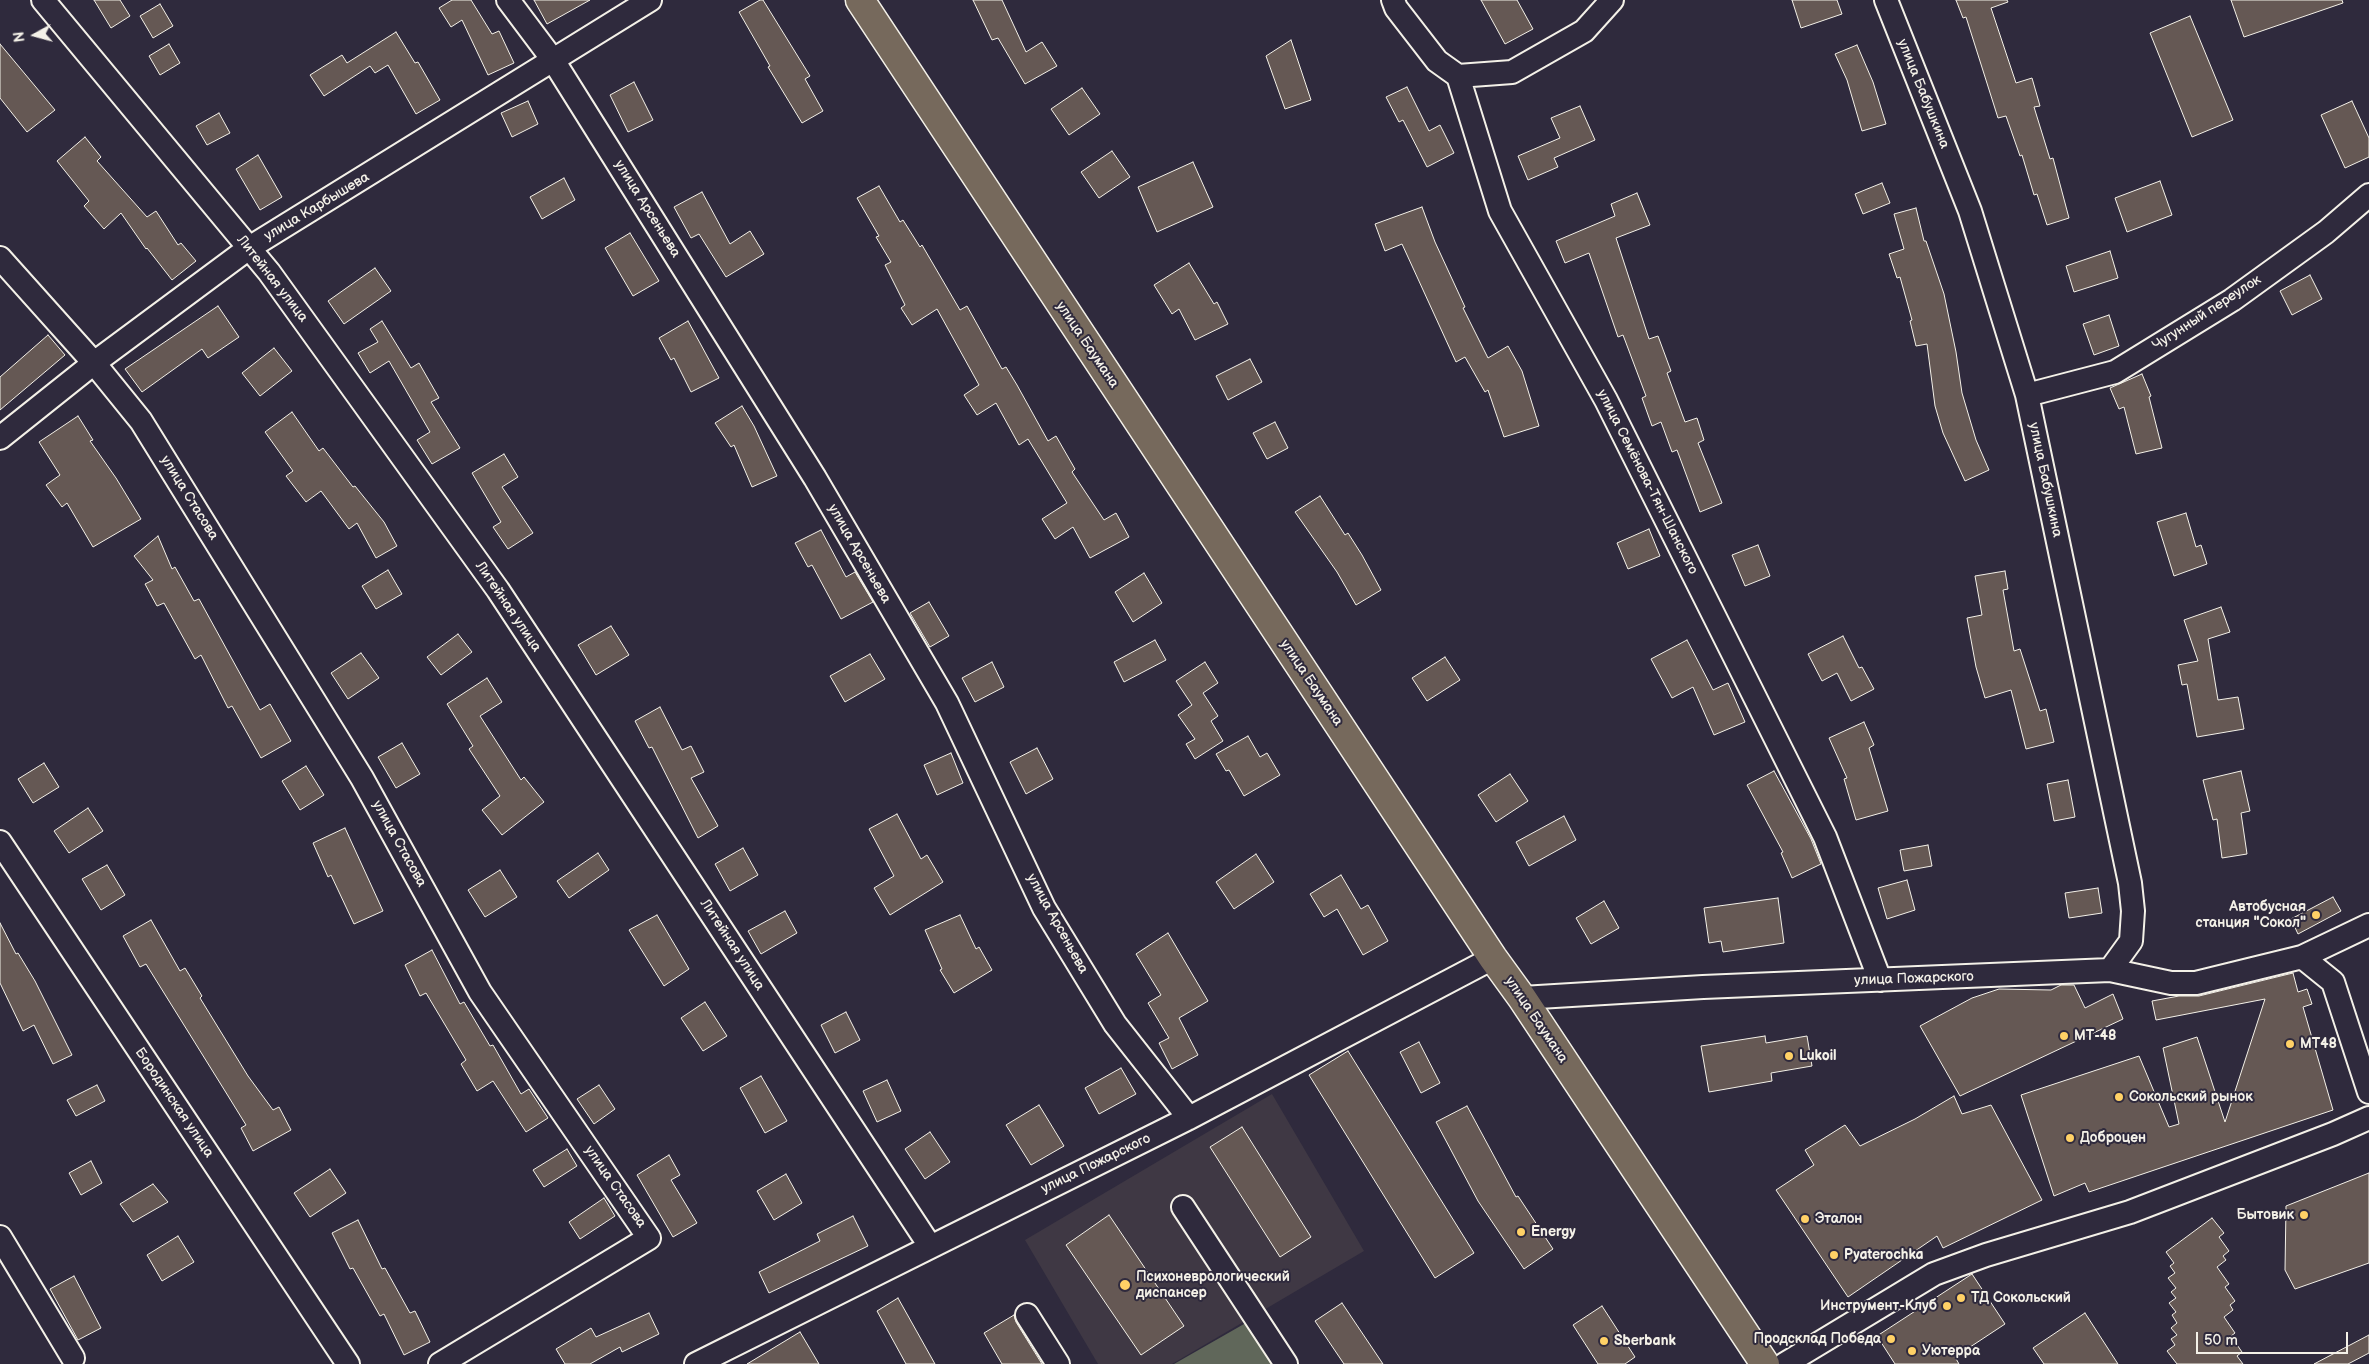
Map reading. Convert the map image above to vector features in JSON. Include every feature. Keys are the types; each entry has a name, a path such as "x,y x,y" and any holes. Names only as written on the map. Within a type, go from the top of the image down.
{"main road":[{"name":"улица Баумана","path":"860,0 1493,958 1522,998 1765,1364"}],"street":[{"name":"Литейная улица","path":"43,0 269,272 498,590 930,1246"},
{"name":"улица Арсеньева","path":"508,0 554,60 815,478 947,703 1044,908 1115,1024 1189,1118"},
{"name":"улица Карбышева","path":"0,438 94,363 249,248 650,0"},
{"path":"1393,0 1396,8 1437,61 1458,76 1512,72 1584,30 1612,0"},
{"name":"улица Бабушкина","path":"1886,0 1970,211 2027,395 2130,883 2133,911 2131,941 2110,970"},
{"name":"улица Семёнова-Тян-Шанского","path":"1458,76 1500,211 1606,400 1821,828 1880,980"},
{"name":"Чугунный переулок","path":"2027,395 2115,372 2232,300 2326,232 2369,195"},
{"name":"улица Стасова","path":"0,258 94,363 141,421 362,778 480,992 649,1238 440,1364"},
{"name":"Бородинская улица","path":"0,842 348,1364"},
{"name":"улица Пожарского","path":"1522,998 2110,970 2171,983 2196,982 2302,957 2369,925"},
{"path":"2302,957 2333,982 2369,1092"},
{"name":"улица Пожарского","path":"696,1364 1189,1118 1493,958"},
{"path":"1785,1364 1934,1274 1986,1255 2130,1212 2334,1134 2369,1118"},
{"path":"1183,1207 1286,1364"},
{"path":"0,1237 73,1358"},
{"path":"1027,1315 1058,1364"}],"shaded area":[{"path":"1272,1094 1364,1251 1172,1364 1098,1364 1025,1240"}],"green space":[{"path":"1251,1320 1278,1364 1174,1364"}],"building":[{"path":"94,0 120,0 130,16 111,28"},
{"path":"452,0 471,0 492,34 499,31 514,63 488,75 462,20 451,27 439,8"},
{"path":"534,0 590,0 547,24"},
{"path":"763,0 810,76 805,79 823,111 802,123 768,67 770,66 739,12"},
{"path":"973,0 1002,0 1026,52 1042,42 1057,66 1025,84 998,38 992,40"},
{"path":"1481,0 1517,0 1533,29 1505,44"},
{"path":"1792,0 1837,0 1842,14 1801,28"},
{"path":"1956,0 2007,0 2008,2 1991,8 2016,83 2032,78 2040,106 2034,107 2050,159 2053,158 2069,218 2047,225 2037,194 2034,195 2022,155 2020,156 2006,116 1998,118 1966,17 1963,18"},
{"path":"2231,0 2342,0 2343,3 2244,37"},
{"path":"160,4 173,26 153,38 140,16"},
{"path":"2190,16 2233,120 2192,137 2150,33"},
{"path":"396,32 415,63 418,62 440,100 416,114 388,65 375,73 370,66 324,96 310,75 342,55 347,63"},
{"path":"1291,40 1311,100 1285,109 1266,56"},
{"path":"0,44 55,110 27,132 0,98"},
{"path":"169,44 180,63 160,75 149,56"},
{"path":"1857,45 1873,82 1886,124 1862,131 1847,80 1835,54"},
{"path":"634,82 653,120 628,132 610,95"},
{"path":"1407,87 1429,131 1440,125 1454,153 1427,167 1403,120 1399,122 1386,97"},
{"path":"1082,88 1100,114 1069,135 1051,109"},
{"path":"528,101 538,124 512,137 501,113"},
{"path":"2352,101 2369,138 2369,157 2345,168 2321,115"},
{"path":"1580,106 1595,140 1554,158 1558,167 1528,180 1518,156 1560,138 1551,118"},
{"path":"219,113 230,133 207,145 196,126"},
{"path":"85,137 101,157 97,161 147,217 156,211 178,245 181,243 196,261 172,280 146,249 121,213 104,229 84,206 89,201 57,161"},
{"path":"1112,151 1130,177 1099,198 1081,172"},
{"path":"258,155 282,197 260,210 236,169"},
{"path":"1193,162 1213,207 1157,232 1138,187"},
{"path":"564,178 575,200 542,219 530,197"},
{"path":"2160,181 2172,215 2127,232 2115,198"},
{"path":"1882,183 1890,203 1863,214 1855,194"},
{"path":"879,186 900,222 903,220 920,247 922,245 960,310 967,306 1002,369 1006,367 1048,441 1056,436 1075,469 1072,472 1104,520 1116,513 1129,537 1090,558 1073,527 1055,539 1042,519 1067,503 1028,439 1019,445 996,403 977,415 964,395 979,385 937,309 912,325 901,308 905,305 885,265 891,262 876,237 879,236 857,198"},
{"path":"702,192 730,244 750,231 764,254 726,277 699,234 691,238 674,207"},
{"path":"1637,193 1650,225 1616,238 1649,339 1658,336 1671,371 1667,373 1685,422 1697,418 1704,440 1698,443 1722,503 1700,512 1677,450 1672,452 1661,422 1652,426 1642,398 1646,396 1623,335 1618,337 1589,253 1565,263 1556,241 1615,216 1611,204"},
{"path":"1422,207 1435,242 1465,307 1463,308 1488,358 1508,346 1522,371 1539,426 1504,437 1488,390 1485,392 1465,357 1456,362 1402,244 1385,251 1375,224"},
{"path":"1916,208 1924,241 1926,241 1944,294 1962,393 1976,440 1989,470 1965,481 1943,433 1935,406 1927,344 1916,346 1910,321 1912,320 1900,277 1897,278 1889,254 1904,249 1894,214"},
{"path":"630,233 659,281 633,296 605,248"},
{"path":"2110,251 2118,278 2074,292 2066,266"},
{"path":"1189,263 1214,304 1217,302 1228,324 1195,340 1179,309 1172,314 1154,285"},
{"path":"375,268 391,291 344,324 328,301"},
{"path":"2310,275 2322,299 2292,315 2280,291"},
{"path":"218,306 239,337 208,358 202,349 142,392 125,369"},
{"path":"2109,315 2119,346 2094,355 2083,324"},
{"path":"382,321 411,368 419,363 439,398 431,402 460,448 432,464 417,440 430,432 389,361 370,373 358,353 378,342 370,329"},
{"path":"688,321 719,378 691,392 674,358 671,360 659,338"},
{"path":"48,335 65,355 0,410 0,377"},
{"path":"274,348 292,371 260,396 242,373"},
{"path":"1250,359 1262,382 1228,400 1216,376"},
{"path":"2142,374 2151,396 2149,397 2162,448 2136,454 2124,407 2119,409 2110,388"},
{"path":"742,406 754,426 777,476 752,487 734,445 731,447 715,423"},
{"path":"292,412 319,451 323,448 353,487 355,486 384,522 397,546 376,558 357,523 349,529 321,491 306,502 286,476 293,471 265,432"},
{"path":"78,416 93,440 90,441 116,478 141,519 93,547 67,503 62,507 46,485 60,475 39,442"},
{"path":"1275,422 1288,448 1267,459 1253,433"},
{"path":"504,454 518,477 502,487 533,533 508,549 493,527 501,522 472,473"},
{"path":"1320,496 1345,535 1348,533 1381,590 1356,605 1337,572 1295,512"},
{"path":"2186,513 2196,547 2201,545 2207,564 2174,576 2157,522"},
{"path":"1649,529 1660,556 1628,569 1617,543"},
{"path":"821,530 846,577 855,572 873,602 841,619 812,565 808,567 795,543"},
{"path":"158,536 172,569 175,567 194,601 199,599 260,710 270,704 291,741 261,758 232,706 228,708 201,655 195,659 164,603 157,606 145,584 153,580 134,556"},
{"path":"1758,545 1770,576 1745,586 1732,555"},
{"path":"388,570 402,594 376,609 362,586"},
{"path":"2005,571 2008,589 2003,590 2014,651 2020,649 2040,711 2046,709 2054,742 2026,749 2011,690 1985,698 1976,667 1967,618 1982,615 1975,576"},
{"path":"1144,573 1162,603 1133,622 1115,592"},
{"path":"929,602 949,636 930,647 910,613"},
{"path":"2221,607 2230,632 2208,639 2218,700 2238,697 2244,729 2197,737 2187,684 2182,685 2178,665 2198,661 2184,620"},
{"path":"611,626 629,655 596,675 578,645"},
{"path":"458,634 472,652 441,675 427,657"},
{"path":"1843,636 1859,668 1862,667 1874,689 1851,701 1837,673 1822,681 1808,654"},
{"path":"1155,640 1166,660 1124,682 1114,662"},
{"path":"1687,640 1713,690 1728,683 1745,722 1714,735 1693,687 1672,698 1651,659"},
{"path":"361,653 379,678 348,699 331,673"},
{"path":"870,654 885,679 845,702 830,676"},
{"path":"1445,657 1460,680 1427,701 1412,678"},
{"path":"992,662 1004,687 975,702 962,678"},
{"path":"1205,662 1218,683 1203,693 1218,716 1211,721 1223,741 1195,759 1186,744 1195,739 1178,715 1192,705 1176,681"},
{"path":"487,678 502,702 480,716 521,780 524,777 544,802 502,835 482,810 500,796 469,749 473,746 447,704"},
{"path":"660,707 682,750 691,746 704,772 691,778 718,826 698,838 652,747 649,748 635,721"},
{"path":"1864,722 1874,745 1869,748 1888,811 1856,820 1844,779 1847,778 1829,738"},
{"path":"1248,736 1260,757 1267,753 1280,775 1244,796 1229,770 1226,771 1216,754"},
{"path":"402,743 420,774 396,788 378,757"},
{"path":"1037,748 1053,779 1026,794 1010,762"},
{"path":"951,753 963,783 937,795 924,765"},
{"path":"44,763 59,787 33,803 18,779"},
{"path":"306,766 324,795 300,810 282,781"},
{"path":"1774,771 1811,839 1821,864 1792,878 1781,853 1783,852 1747,785"},
{"path":"2241,771 2250,811 2241,813 2247,854 2222,858 2217,819 2213,820 2203,780"},
{"path":"1510,774 1528,801 1496,822 1478,795"},
{"path":"2068,780 2075,817 2054,821 2047,784"},
{"path":"88,808 103,831 69,853 54,831"},
{"path":"897,814 921,859 927,855 943,882 890,915 874,888 894,876 869,829"},
{"path":"1564,816 1576,840 1529,866 1516,842"},
{"path":"345,828 383,911 354,924 331,875 328,877 313,843"},
{"path":"1928,845 1932,866 1904,871 1900,850"},
{"path":"743,848 758,875 730,891 715,864"},
{"path":"598,853 609,870 569,898 557,881"},
{"path":"1256,854 1274,882 1234,909 1216,882"},
{"path":"107,865 125,895 101,910 82,879"},
{"path":"500,870 517,897 485,917 468,890"},
{"path":"1341,875 1361,909 1368,905 1388,941 1363,955 1337,909 1324,917 1310,894"},
{"path":"1907,880 1915,910 1887,919 1878,888"},
{"path":"2098,888 2102,913 2069,918 2065,893"},
{"name":"Автобусная станция \"Сокол\"","path":"2333,897 2341,911 2298,934 2291,919"},
{"path":"1778,898 1784,943 1723,952 1721,941 1709,943 1704,908"},
{"path":"1604,901 1619,928 1591,944 1576,918"},
{"path":"785,911 797,933 761,954 748,931"},
{"path":"657,915 689,969 664,986 629,930"},
{"path":"960,915 976,949 979,947 992,970 954,993 940,970 942,969 925,930"},
{"path":"151,920 180,971 185,968 202,996 200,998 248,1076 273,1110 279,1107 291,1130 253,1151 241,1128 246,1125 146,964 140,967 123,936"},
{"path":"0,923 16,954 18,953 35,981 72,1055 53,1064 34,1025 23,1031 0,983"},
{"path":"1168,933 1208,1001 1179,1018 1198,1055 1172,1069 1159,1043 1169,1038 1148,1003 1161,995 1136,954"},
{"path":"432,950 460,1004 464,1002 490,1046 493,1045 521,1094 529,1089 548,1118 526,1132 493,1081 477,1091 461,1064 466,1060 426,993 420,996 405,965"},
{"path":"2293,973 2298,992 2307,989 2312,1004 2303,1007 2333,1110 2089,1192 2085,1183 2054,1196 2021,1095 2139,1056 2169,1127 2179,1124 2163,1048 2197,1037 2225,1122 2265,999 2156,1020 2152,1001 2179,996 2199,996"},
{"path":"2061,985 2074,985 2085,1008 2113,994 2123,1019 1960,1096 1920,1026 1972,998 1999,989 2051,990"},
{"path":"705,1002 727,1036 703,1051 681,1018"},
{"path":"846,1012 860,1040 835,1053 821,1025"},
{"path":"1765,1036 1766,1043 1807,1036 1812,1066 1771,1073 1772,1081 1709,1092 1701,1046"},
{"path":"1419,1042 1440,1083 1421,1093 1400,1052"},
{"path":"1348,1051 1474,1253 1435,1278 1309,1075"},
{"path":"1121,1068 1136,1094 1099,1114 1085,1088"},
{"path":"761,1076 787,1121 765,1133 740,1088"},
{"path":"887,1080 901,1111 877,1122 863,1091"},
{"path":"97,1085 105,1101 76,1116 67,1100"},
{"path":"599,1085 615,1109 594,1124 577,1099"},
{"path":"1954,1096 1962,1114 1991,1105 2042,1200 1943,1248 1937,1236 1848,1297 1776,1190 1814,1165 1805,1150 1845,1125 1860,1146 1915,1119"},
{"path":"1039,1105 1064,1146 1031,1165 1006,1125"},
{"path":"1467,1106 1516,1197 1518,1196 1553,1249 1524,1269 1478,1201 1436,1122"},
{"path":"1242,1127 1311,1237 1280,1257 1210,1147"},
{"path":"930,1132 950,1162 925,1179 905,1149"},
{"path":"567,1149 577,1166 544,1187 533,1170"},
{"path":"669,1155 680,1175 671,1180 697,1223 673,1237 637,1175"},
{"path":"91,1161 102,1183 81,1195 69,1173"},
{"path":"330,1169 346,1193 310,1217 294,1193"},
{"path":"2369,1173 2369,1263 2295,1289 2285,1270 2286,1206"},
{"path":"786,1174 802,1203 774,1220 757,1191"},
{"path":"153,1184 168,1202 133,1222 120,1204"},
{"path":"604,1198 615,1216 580,1239 569,1222"},
{"name":"Психоневрологический диспансер","path":"1109,1215 1184,1326 1141,1355 1066,1245"},
{"path":"853,1216 868,1246 769,1293 759,1272 820,1241 817,1234"},
{"path":"2212,1218 2224,1233 2219,1237 2229,1251 2223,1256 2226,1260 2217,1267 2229,1284 2225,1287 2235,1301 2230,1305 2233,1310 2224,1317 2235,1333 2231,1336 2242,1352 2237,1356 2243,1364 2177,1364 2167,1351 2175,1345 2171,1339 2177,1335 2171,1328 2177,1323 2172,1315 2176,1312 2169,1303 2176,1298 2171,1292 2176,1288 2168,1278 2175,1273 2170,1266 2174,1263 2166,1252"},
{"path":"358,1220 382,1269 385,1268 410,1313 415,1311 430,1342 404,1355 384,1314 380,1316 353,1268 350,1269 332,1233"},
{"path":"178,1236 194,1262 162,1281 147,1255"},
{"name":"ТД Сокольский","path":"1972,1274 2005,1324 1955,1357 1959,1364 1895,1364 1877,1336"},
{"path":"74,1276 101,1328 78,1340 50,1289"},
{"path":"898,1298 935,1364 906,1364 877,1311"},
{"path":"1342,1303 1383,1364 1344,1364 1315,1321"},
{"name":"Sberbank","path":"1602,1306 1635,1357 1625,1364 1598,1364 1573,1325"},
{"path":"649,1313 659,1334 622,1352 620,1347 590,1364 565,1364 556,1349 591,1328 596,1337"},
{"name":"ТД Сокольский","path":"2085,1313 2118,1364 2044,1364 2033,1348"},
{"path":"1014,1315 1016,1322 1042,1364 1002,1364 984,1333"},
{"path":"800,1332 819,1364 747,1364"},
{"path":"2369,1335 2369,1353 2348,1364 2314,1364"}],"place":[{"name":"Автобусная станция \"Сокол\"","path":"2316,915"},
{"name":"МТ-48","path":"2064,1036"},
{"name":"МТ48","path":"2290,1044"},
{"name":"Lukoil","path":"1789,1056"},
{"name":"Сокольский рынок","path":"2119,1097"},
{"name":"Доброцен","path":"2070,1138"},
{"name":"Бытовик","path":"2304,1215"},
{"name":"Эталон","path":"1805,1219"},
{"name":"Energy","path":"1521,1232"},
{"name":"Pyaterochka","path":"1834,1255"},
{"name":"Психоневрологический диспансер","path":"1125,1285"},
{"name":"ТД Сокольский","path":"1961,1298"},
{"name":"Инструмент-Клуб","path":"1947,1306"},
{"name":"Продсклад Победа","path":"1891,1339"},
{"name":"Sberbank","path":"1604,1341"},
{"name":"Уютерра","path":"1912,1351"}]}
